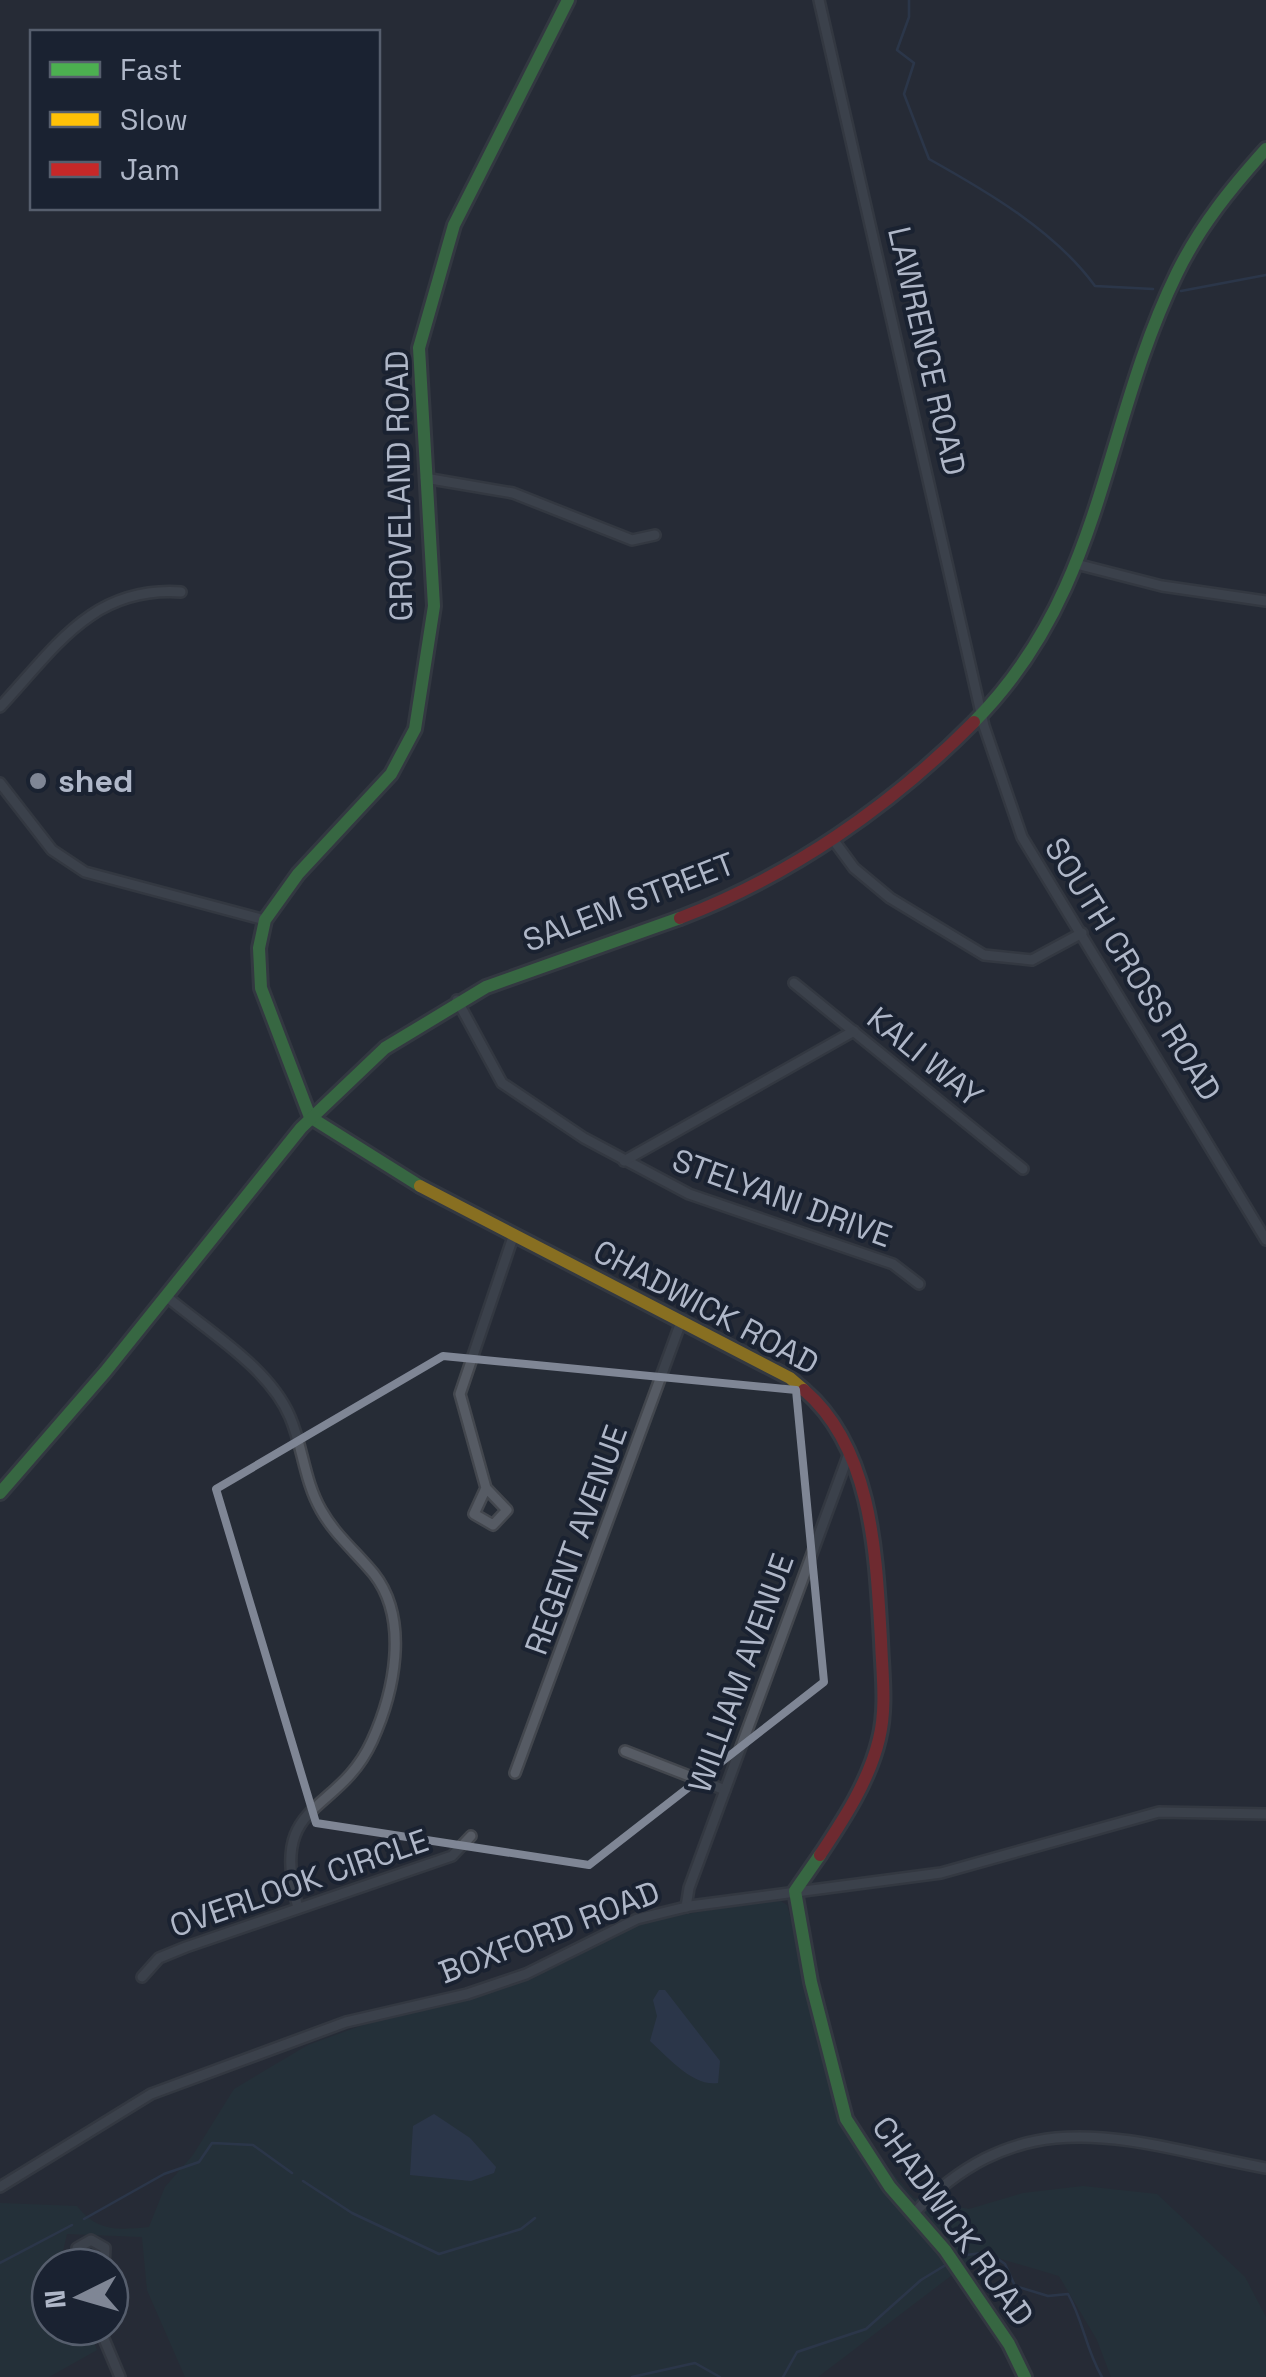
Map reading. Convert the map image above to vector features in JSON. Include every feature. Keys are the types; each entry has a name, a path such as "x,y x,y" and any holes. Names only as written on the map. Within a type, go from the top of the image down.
{"main road":[{"name":"GROVELAND ROAD","path":"265,920 298,874 391,774 415,728 434,606 417,364 440,264 478,169 568,0"},
{"name":"SALEM STREET","path":"0,1493 71,1415 310,1117 356,1070 457,1000 535,966 716,904 832,838 983,714 1038,649 1080,565 1181,261 1206,214 1266,149"},
{"path":"265,920 259,948 264,1002 310,1117"},
{"name":"CHADWICK ROAD","path":"310,1117 384,1166 813,1392 836,1422 874,1545 882,1722 855,1798 795,1891 840,2104 860,2146 945,2250 1009,2344 1026,2377"}],"street":[{"name":"LAWRENCE ROAD","path":"820,0 983,714"},
{"path":"425,478 513,493 632,540 655,535"},
{"path":"1080,565 1162,586 1266,601"},
{"path":"0,707 97,608 127,595 181,592"},
{"name":"SOUTH CROSS ROAD","path":"983,714 1022,837 1266,1240"},
{"path":"0,782 52,850 85,872 265,920"},
{"path":"832,838 854,868 890,898 984,956 1032,960 1082,933"},
{"name":"KALI WAY","path":"794,983 1023,1169"},
{"name":"STELYANI DRIVE","path":"457,1000 502,1083 624,1160 702,1200 893,1264 919,1284"},
{"path":"624,1160 854,1031"},
{"path":"486,1488 460,1394 514,1237"},
{"path":"166,1296 278,1396 292,1420 303,1469 319,1507 381,1585 393,1618 394,1658 370,1746 305,1817 292,1838 290,1878 298,1908"},
{"name":"REGENT AVENUE","path":"514,1773 681,1322"},
{"name":"WILLIAM AVENUE","path":"686,1907 689,1888 848,1456"},
{"path":"625,1752 725,1790"},
{"name":"BOXFORD ROAD","path":"0,2187 122,2108 184,2080 346,2022 468,1994 526,1974 610,1929 686,1907 941,1873 1159,1812 1266,1814"},
{"name":"OVERLOOK CIRCLE","path":"142,1977 160,1958 452,1856 471,1836"},
{"path":"914,2212 954,2175 981,2158 1021,2142 1078,2134 1111,2136 1266,2168"},
{"path":"79,2247 91,2240 104,2247"},
{"path":"108,2347 120,2377"}],"highlighted area":[{"path":"443,1356 796,1390 824,1682 589,1865 316,1823 216,1489"}],"shaded area":[{"path":"778,1899 787,1905 850,2139 870,2147 914,2198 969,2209 1023,2193 1083,2186 1157,2194 1245,2277 1266,2317 1266,2377 1111,2377 1097,2340 1059,2276 981,2253 818,2377 185,2377 147,2290 142,2237 67,2234 64,2247 30,2247 30,2347 97,2350 49,2377 0,2377 0,2203 77,2206 100,2225 149,2227 165,2187 193,2155 234,2089 308,2045 374,2021 515,1984 617,1931 656,1919"}],"water":[{"path":"659,1990 665,1990 720,2061 718,2083 690,2076 650,2041 657,2016 653,2000"},
{"path":"434,2114 470,2138 496,2167 494,2173 471,2181 410,2175 413,2126"}],"waterway":[{"path":"909,0 909,17 897,50 914,63 904,94 929,159 1040,230 1095,286 1153,289"},
{"path":"1181,291 1266,275"},
{"path":"84,2219 164,2174 199,2162 212,2143 253,2145 292,2173"},
{"path":"303,2181 352,2213 439,2254 521,2229 535,2218"},
{"path":"0,2263 72,2225"},
{"path":"960,2256 988,2252 1005,2264 1015,2286 1048,2296 1068,2294 1102,2377"},
{"path":"783,2377 797,2352 866,2329 921,2280 944,2266"},
{"path":"632,2377 695,2363 720,2377"}],"traffic: fast":[{"path":"420,1186 310,1117 261,988 259,948 265,920 298,874 391,774 415,729 434,606 419,348 454,225 568,0"},
{"path":"974,722 1017,671 1050,618 1076,563 1152,331 1177,273 1217,208 1266,149"},
{"path":"0,1493 105,1372 301,1128 385,1048 486,987 680,918"},
{"path":"820,1855 795,1891 811,1982 846,2119 890,2187 945,2250 1009,2344 1025,2377"}],"traffic: slow":[{"path":"420,1186 790,1378 804,1390"}],"traffic: jam":[{"path":"680,918 761,881 837,836 909,782 974,722"},
{"path":"804,1390 827,1414 844,1442 866,1506 877,1574 883,1690 883,1715 875,1755 847,1814 820,1855"}],"place":[{"name":"shed","path":"38,781"}]}
